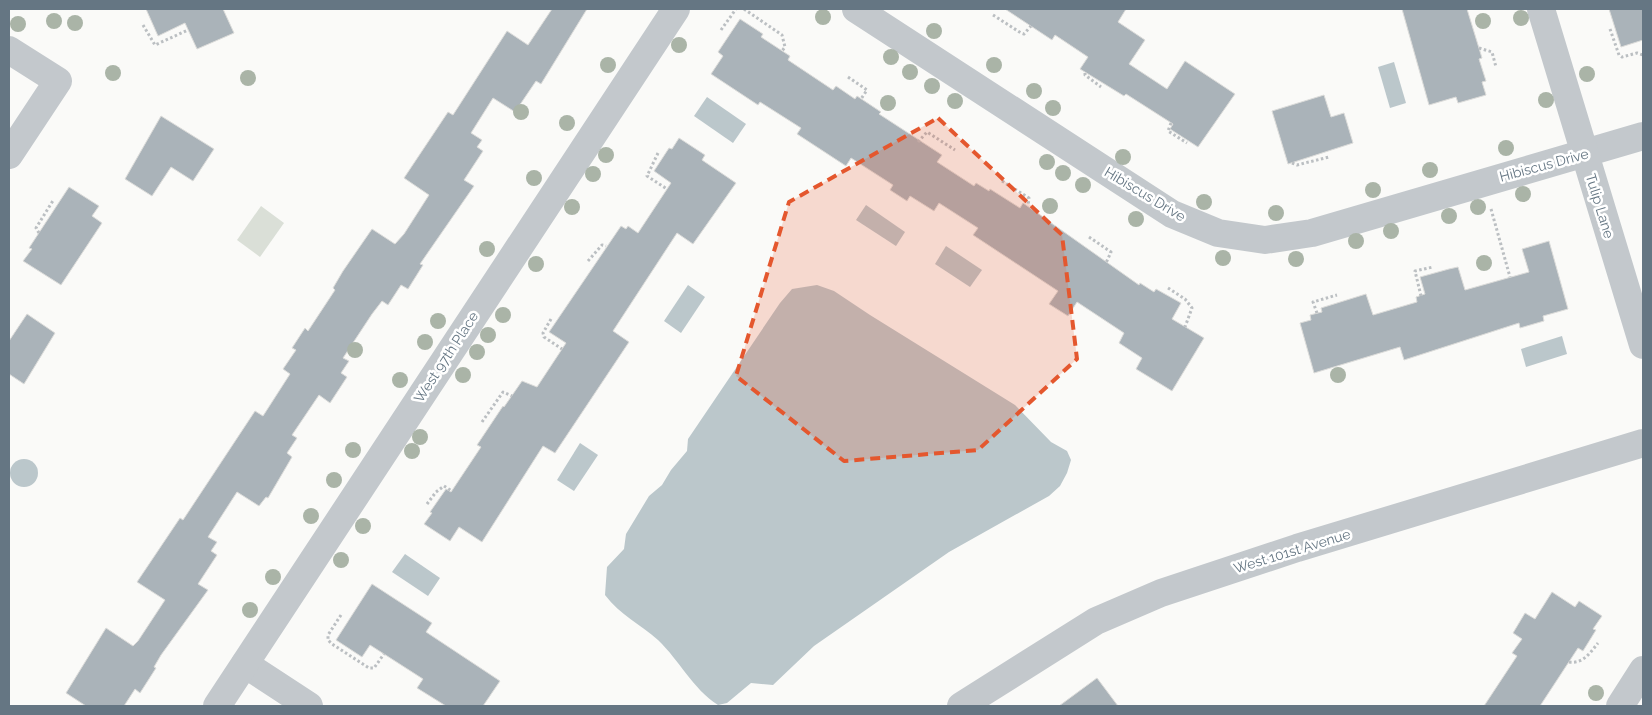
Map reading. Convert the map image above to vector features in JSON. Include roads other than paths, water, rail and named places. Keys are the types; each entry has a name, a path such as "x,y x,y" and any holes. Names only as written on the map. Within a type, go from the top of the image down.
{"street":[{"name":"West 97th Place","path":"217,706 676,9"},
{"name":"Hibiscus Drive","path":"856,9 1172,214 1218,233 1265,240 1312,233 1643,136"},
{"name":"Tulip Lane","path":"1541,9 1643,345"},
{"path":"9,50 58,81 9,155"},
{"name":"West 101st Avenue","path":"961,706 1096,621 1161,593 1297,548 1643,443"},
{"path":"245,664 309,706"},
{"path":"1620,706 1643,670"}]}
